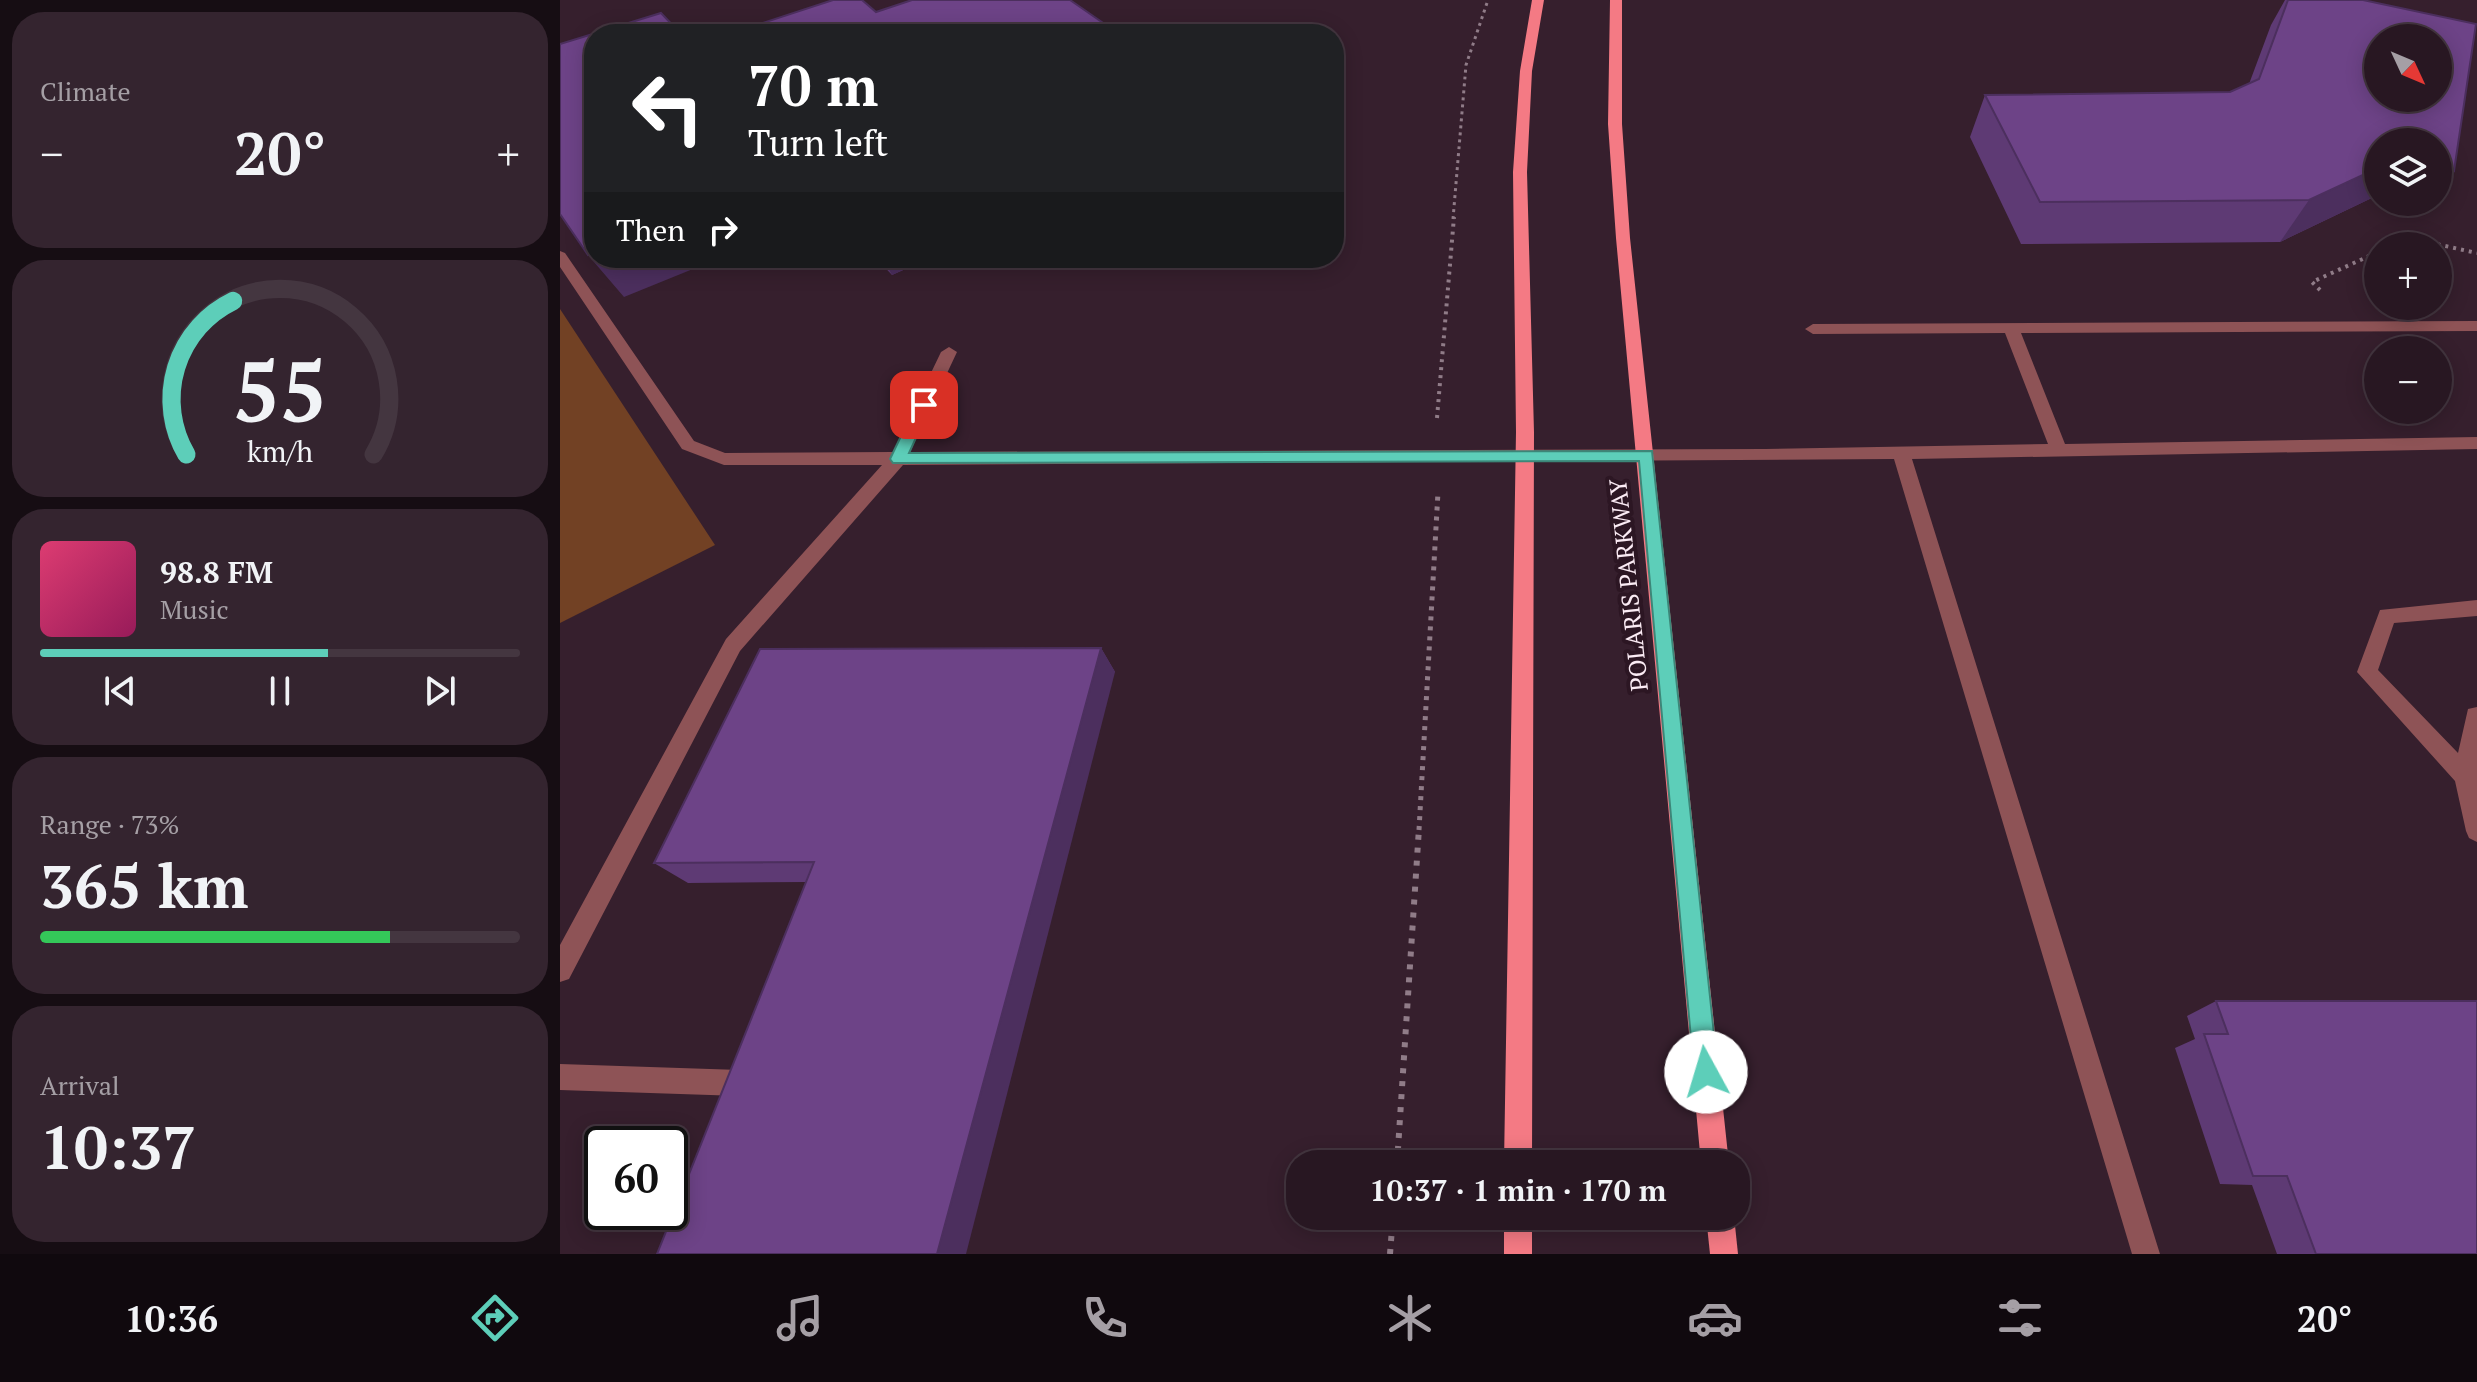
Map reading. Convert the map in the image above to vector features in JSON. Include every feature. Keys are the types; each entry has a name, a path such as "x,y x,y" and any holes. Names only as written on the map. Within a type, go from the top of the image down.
{"main road":[{"path":"1518,1150 1524,456 1520,172 1526,71 1538,0"},
{"name":"POLARIS PARKWAY","path":"1616,0 1615,124 1622,224 1714,1150"},
{"path":"1518,1230 1518,1254"},
{"path":"1721,1230 1724,1254"}],"lane":[{"path":"560,256 688,445 724,459 1901,453 2477,443"},
{"path":"1813,329 2477,326"},
{"path":"2011,328 2059,450"},
{"path":"560,970 733,645 898,459 949,352"},
{"path":"1901,453 2146,1254"},
{"path":"2465,776 2367,672 2387,616 2477,608"},
{"path":"2475,715 2465,776 2477,831"},
{"path":"560,1077 740,1083"}],"path":[{"path":"1398,1150 1438,514 1437,400 1466,65 1488,0"},
{"path":"2452,247 2477,253"},
{"path":"2359,327 2312,282 2364,258"},
{"path":"1390,1254 1392,1230"}],"shaded area":[{"path":"560,309 715,545 560,623"}],"building":[{"path":"833,0 862,0 876,12 912,0 1070,0 1105,24 760,24"},
{"path":"2288,0 2363,0 2476,24 2454,171 2452,128 2364,128 2364,174 2309,200 2040,202 1985,95 2230,92 2259,79"},
{"path":"661,13 671,24 625,24"},
{"path":"584,37 584,249 560,214 560,44"},
{"path":"1101,648 937,1254 657,1254 667,1230 688,1230 688,1177 814,862 654,863 760,649"},
{"path":"2216,1001 2477,1001 2477,1254 2316,1254 2287,1176 2253,1176 2204,1034 2228,1034"}],"route":[{"path":"924,405 898,459 1646,455 1706,1072"}]}
